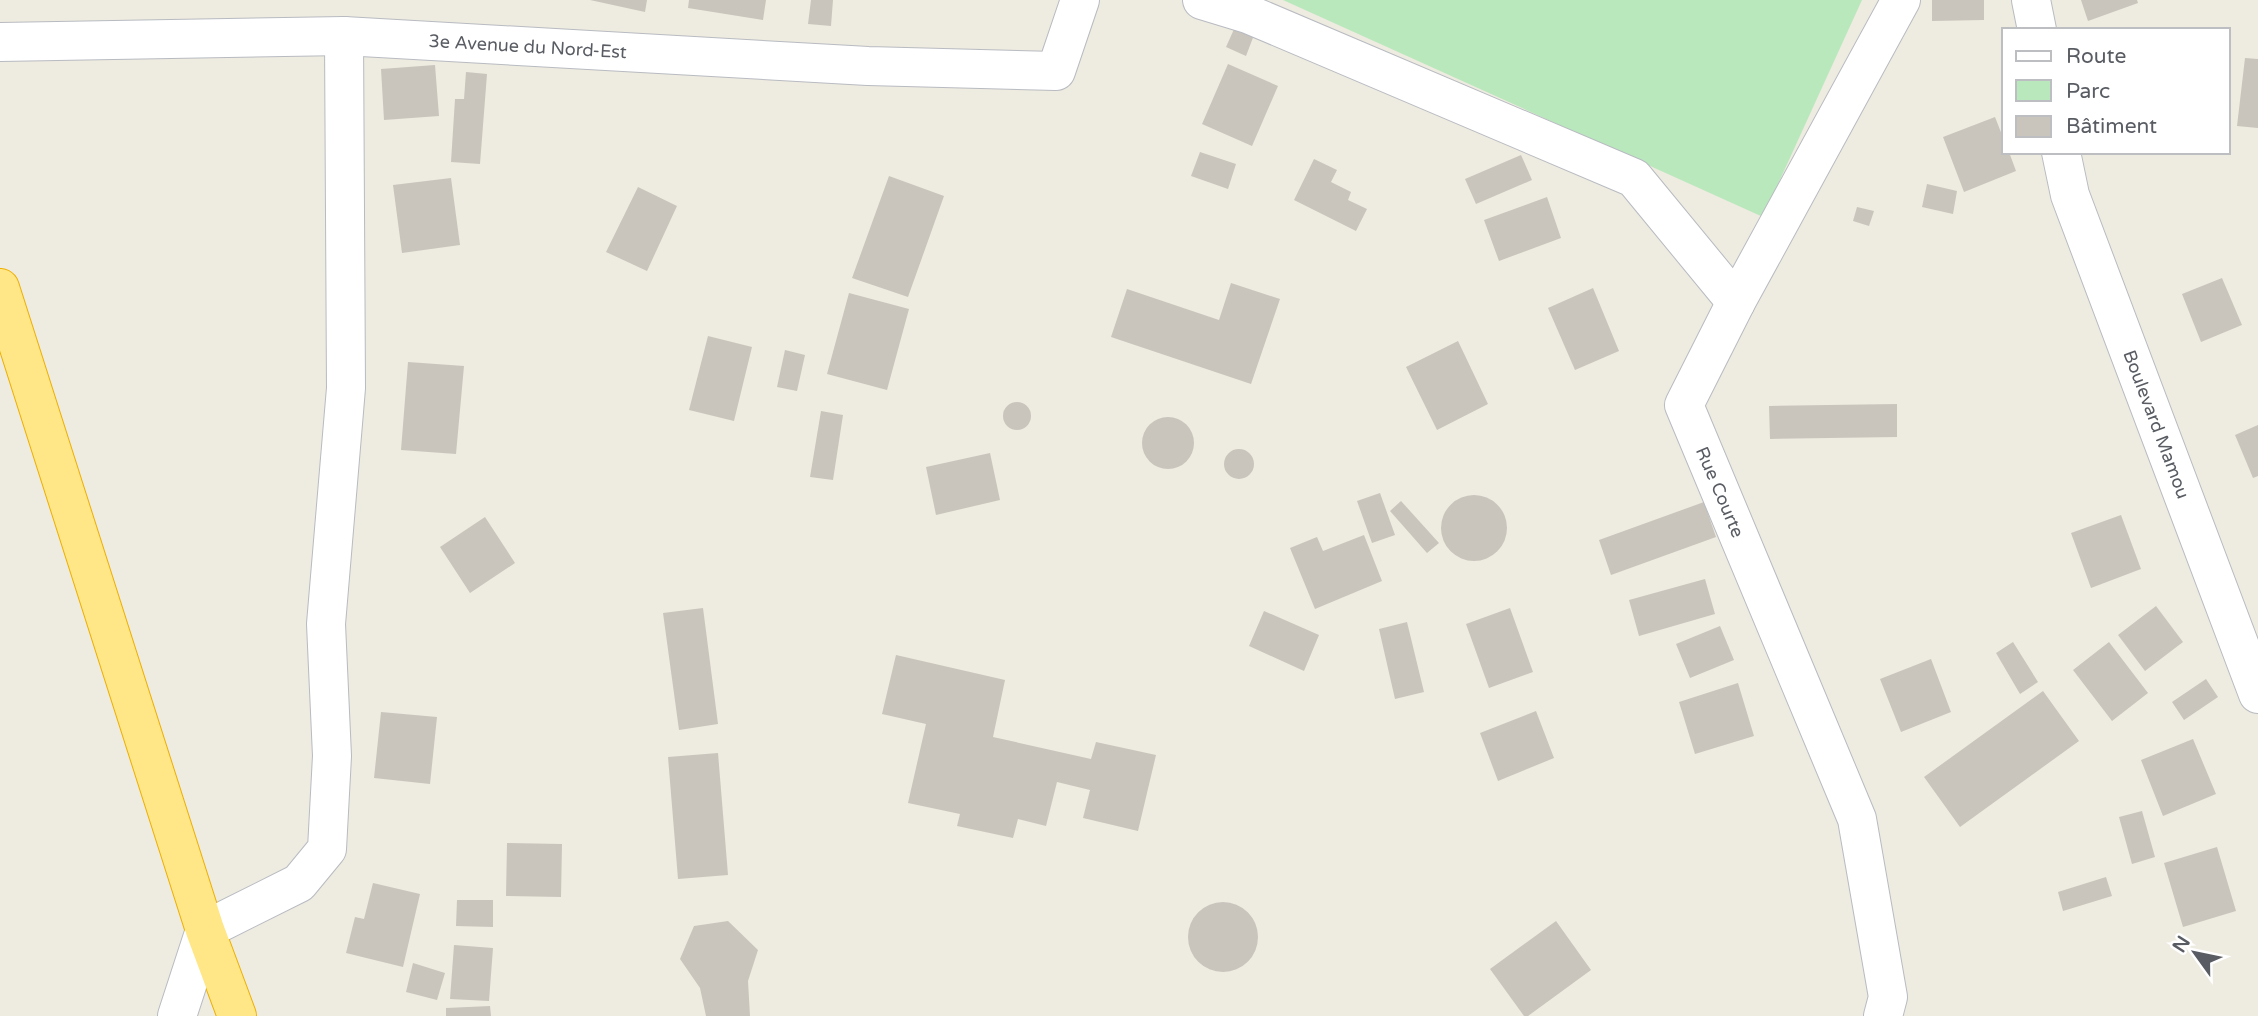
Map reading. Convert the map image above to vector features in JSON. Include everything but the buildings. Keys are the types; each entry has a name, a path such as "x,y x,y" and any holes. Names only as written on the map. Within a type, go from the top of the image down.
{"highway":[{"path":"0,288 205,930 237,1016"}],"street":[{"name":"3e Avenue du Nord-Est","path":"0,42 344,36 868,66 1056,71 1080,0"},
{"path":"1202,0 1248,14 1634,178 1736,302"},
{"name":"Rue Courte","path":"1888,1010 1857,819 1684,405 1736,302 1901,0"},
{"path":"2031,0 2037,28"},
{"path":"177,1016 205,930 299,883 327,849 332,756 326,624 346,388 344,36"},
{"name":"Boulevard Mamou","path":"2061,154 2070,195 2258,694"}],"green space":[{"path":"1283,0 1862,0 1763,217"}]}
